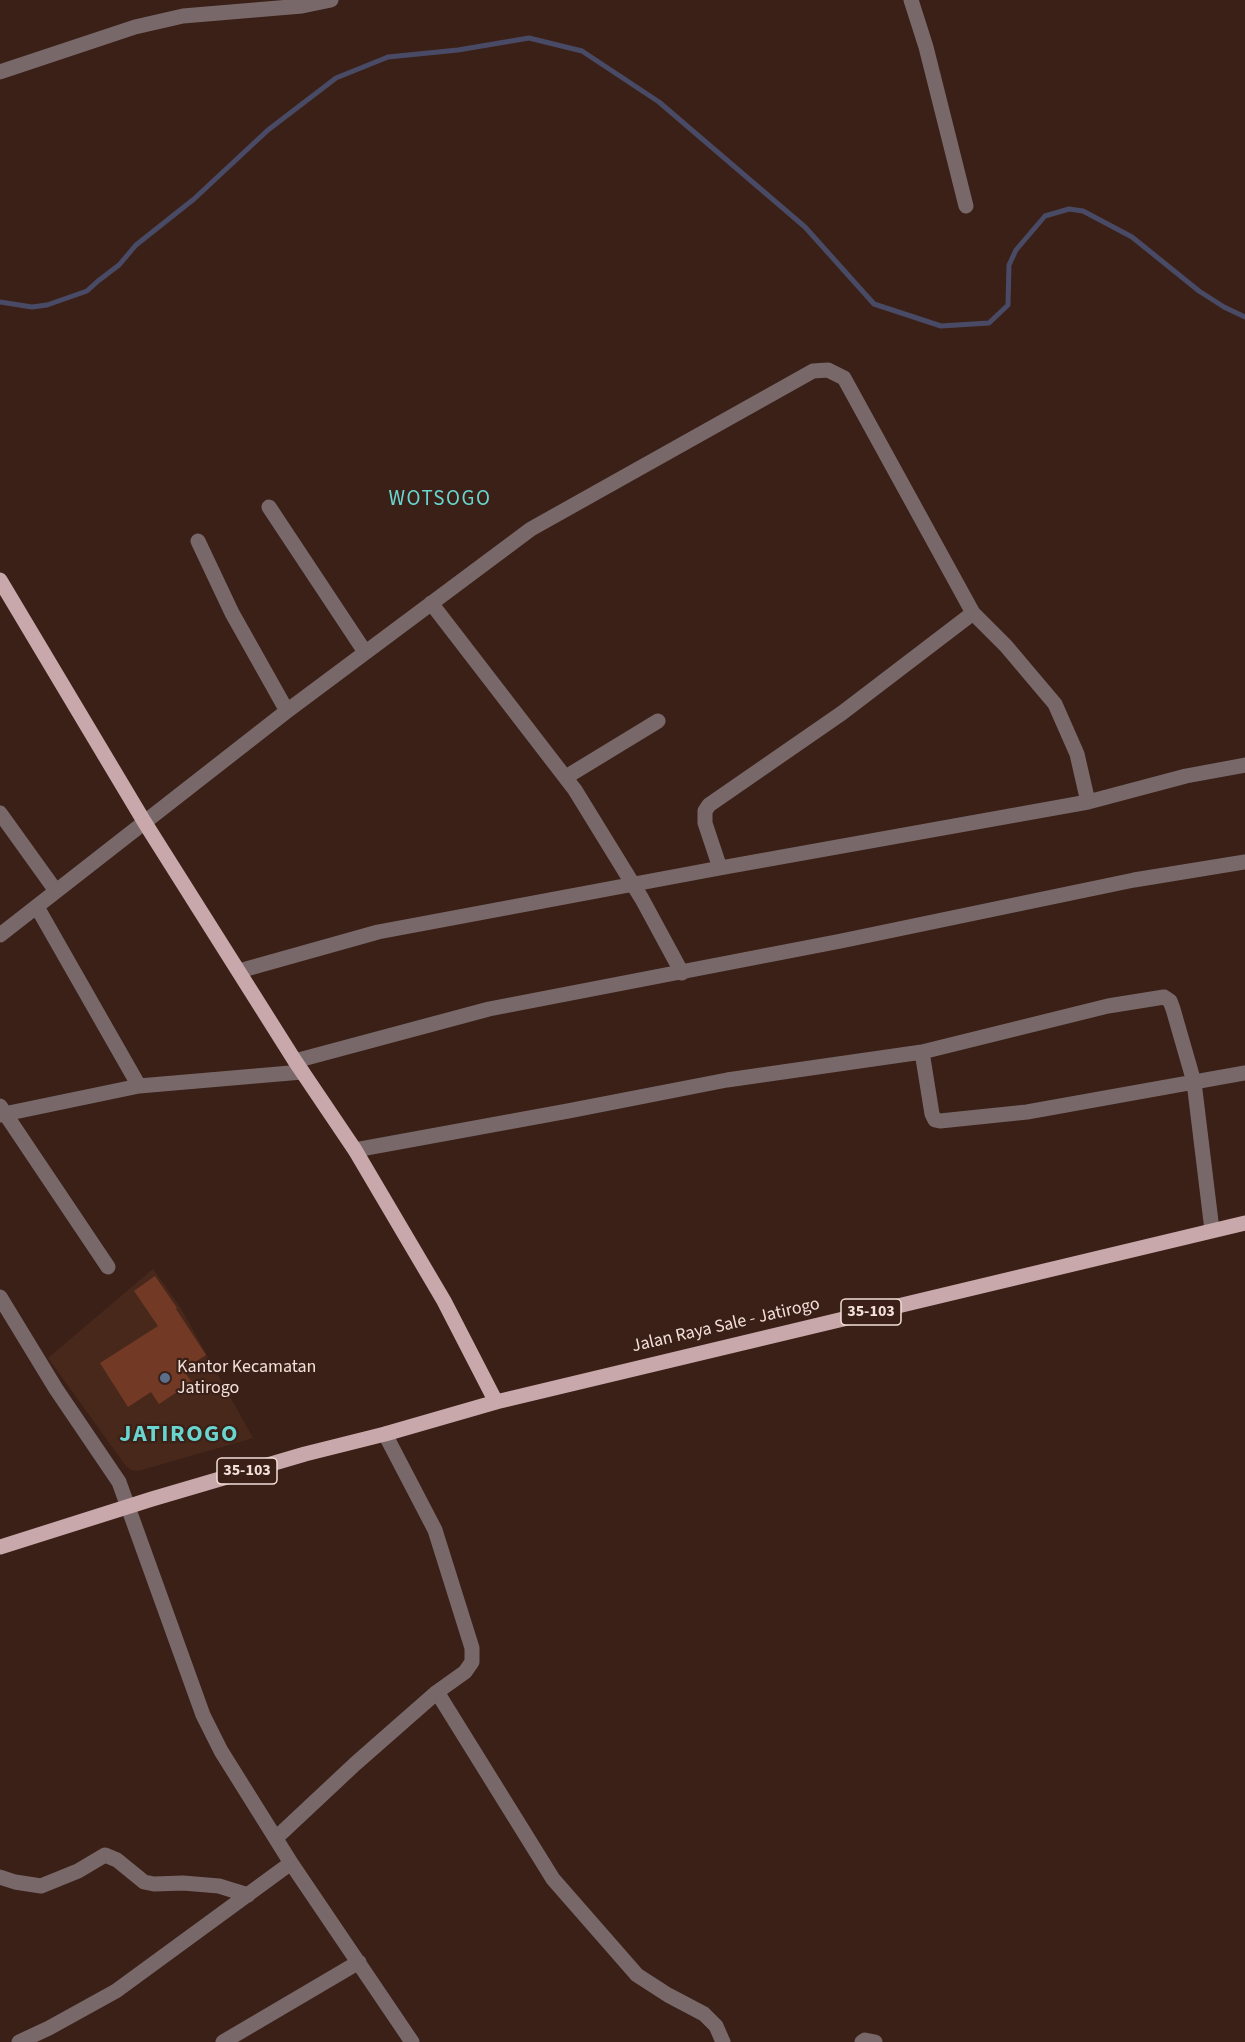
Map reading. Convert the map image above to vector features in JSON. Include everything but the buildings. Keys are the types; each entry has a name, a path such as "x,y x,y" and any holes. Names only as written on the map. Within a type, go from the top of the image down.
{"main road":[{"path":"0,580 145,823 299,1067 355,1150 444,1301 496,1401"},
{"name":"Jalan Raya Sale - Jatirogo","path":"496,1401 1245,1223"},
{"name":"35-103","path":"0,1547 127,1506 496,1401"}],"street":[{"path":"0,72 135,27 183,16 331,0"},
{"path":"911,0 929,59 966,207"},
{"path":"0,935 287,711 531,528 813,371 828,370 844,378 973,613 1006,646 1055,704 1077,754 1088,802"},
{"path":"269,507 365,652"},
{"path":"198,542 232,613 287,711"},
{"path":"431,603 566,777 633,884 682,973"},
{"path":"720,868 705,823 705,811 709,805 842,712 973,613"},
{"path":"566,777 658,721"},
{"path":"239,971 378,932 1088,802 1176,778 1245,765"},
{"path":"0,813 56,891"},
{"path":"108,1267 2,1111 139,1086 299,1067 489,1009 852,939 1134,880 1245,862"},
{"path":"37,907 139,1086"},
{"path":"355,1150 568,1112 727,1080 922,1052 1108,1006 1164,997 1170,1001 1173,1008 1194,1082 1212,1230"},
{"path":"922,1052 932,1114 935,1120 940,1121 1027,1112 1245,1072"},
{"path":"0,1297 56,1389 119,1482 203,1715 221,1750 291,1863 412,2042"},
{"path":"276,1838 355,1764 437,1692 465,1672 472,1662 472,1648 435,1530 385,1434"},
{"path":"437,1692 553,1879 638,1975 668,1995 704,2014 716,2026 723,2042"},
{"path":"0,1877 41,1886 78,1871 105,1855 117,1860 144,1882 219,1886 248,1895"},
{"path":"19,2042 116,1991 291,1863"},
{"path":"223,2042 359,1962"},
{"path":"862,2042 865,2040 875,2042"}],"shaded area":[{"path":"153,1269 180,1307 253,1438 138,1471 126,1466 48,1358"}],"waterway":[{"path":"0,302 32,307 47,305 87,291 119,265 136,245 194,199 268,130 336,78 388,57 458,50 529,38 582,51 659,102 805,227 874,304 941,326 989,323 1008,305 1009,265 1016,250 1045,216 1069,209 1083,211 1132,237 1199,291 1245,317"}],"place":[{"name":"Kantor Kecamatan Jatirogo","path":"165,1378"}],"district":[{"name":"WOTSOGO","path":"440,500"},
{"name":"JATIROGO","path":"179,1436"}]}
